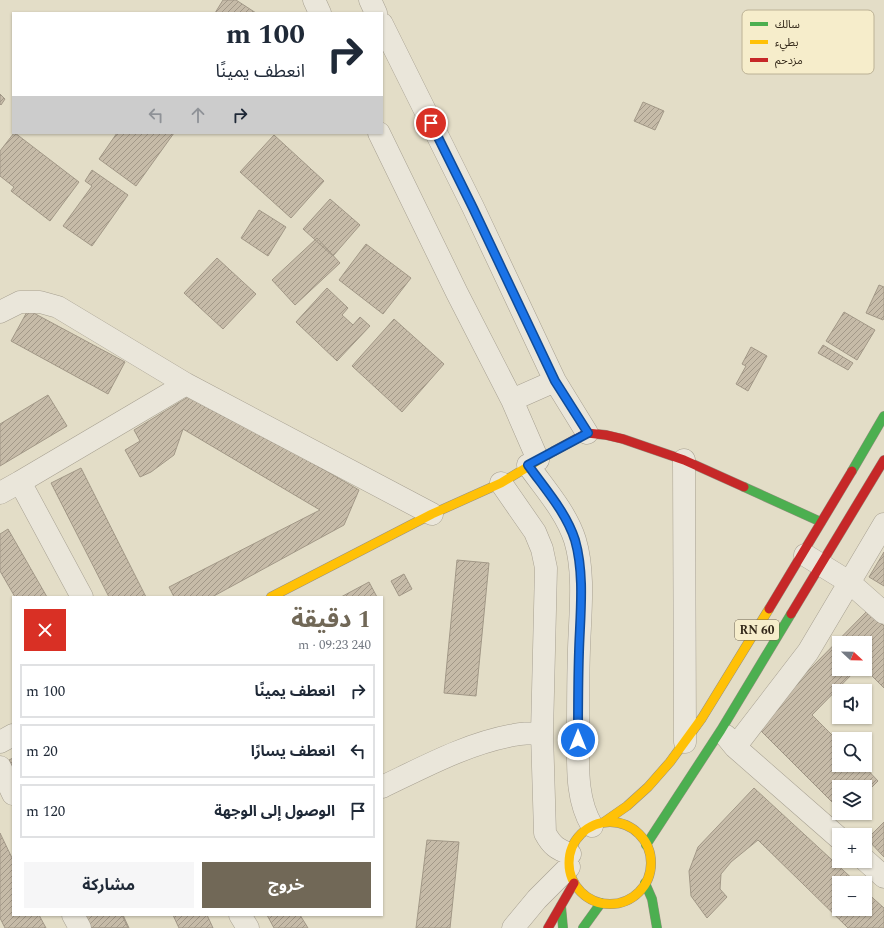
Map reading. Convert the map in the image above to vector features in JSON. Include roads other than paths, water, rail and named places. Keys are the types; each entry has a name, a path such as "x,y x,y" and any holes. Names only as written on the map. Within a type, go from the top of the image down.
{"main road":[{"name":"RN 60","path":"598,824 627,806 648,787 670,762 719,694 884,416"},
{"path":"273,596 432,514 501,482 588,433 623,439 684,460 820,522"},
{"name":"RN 60","path":"646,845 721,730 884,460"},
{"path":"548,928 561,906 571,868 574,843 582,833 598,824 614,822 624,824 641,836 650,854 649,874 639,891 631,898 612,904 601,903 591,899 581,892 571,868"},
{"path":"645,883 652,898 657,928"},
{"path":"583,928 601,903"},
{"path":"561,906 563,928"}],"street":[{"path":"314,0 320,12"},
{"path":"370,0 376,12"},
{"path":"383,26 473,208 555,381 588,433"},
{"path":"379,134 457,293 512,400 533,463 564,516 574,539 578,555 581,597 578,674 579,783 586,815 598,824"},
{"path":"0,312 20,302 40,302 58,308 186,384 432,514"},
{"path":"512,400 555,381"},
{"path":"0,493 186,384"},
{"path":"684,460 685,742"},
{"path":"20,482 81,596"},
{"path":"501,482 535,532 542,549 546,568 542,733 545,832 550,841 571,868 537,898 512,928"},
{"path":"735,747 808,652 884,524"},
{"path":"802,553 849,582 884,613"},
{"path":"721,730 735,747 832,832"},
{"path":"383,787 441,759 484,743 514,735 542,733"},
{"path":"0,742 12,736"},
{"path":"0,768 12,792"},
{"path":"872,866 884,877"},
{"path":"74,916 80,928"},
{"path":"241,916 248,928"}]}
